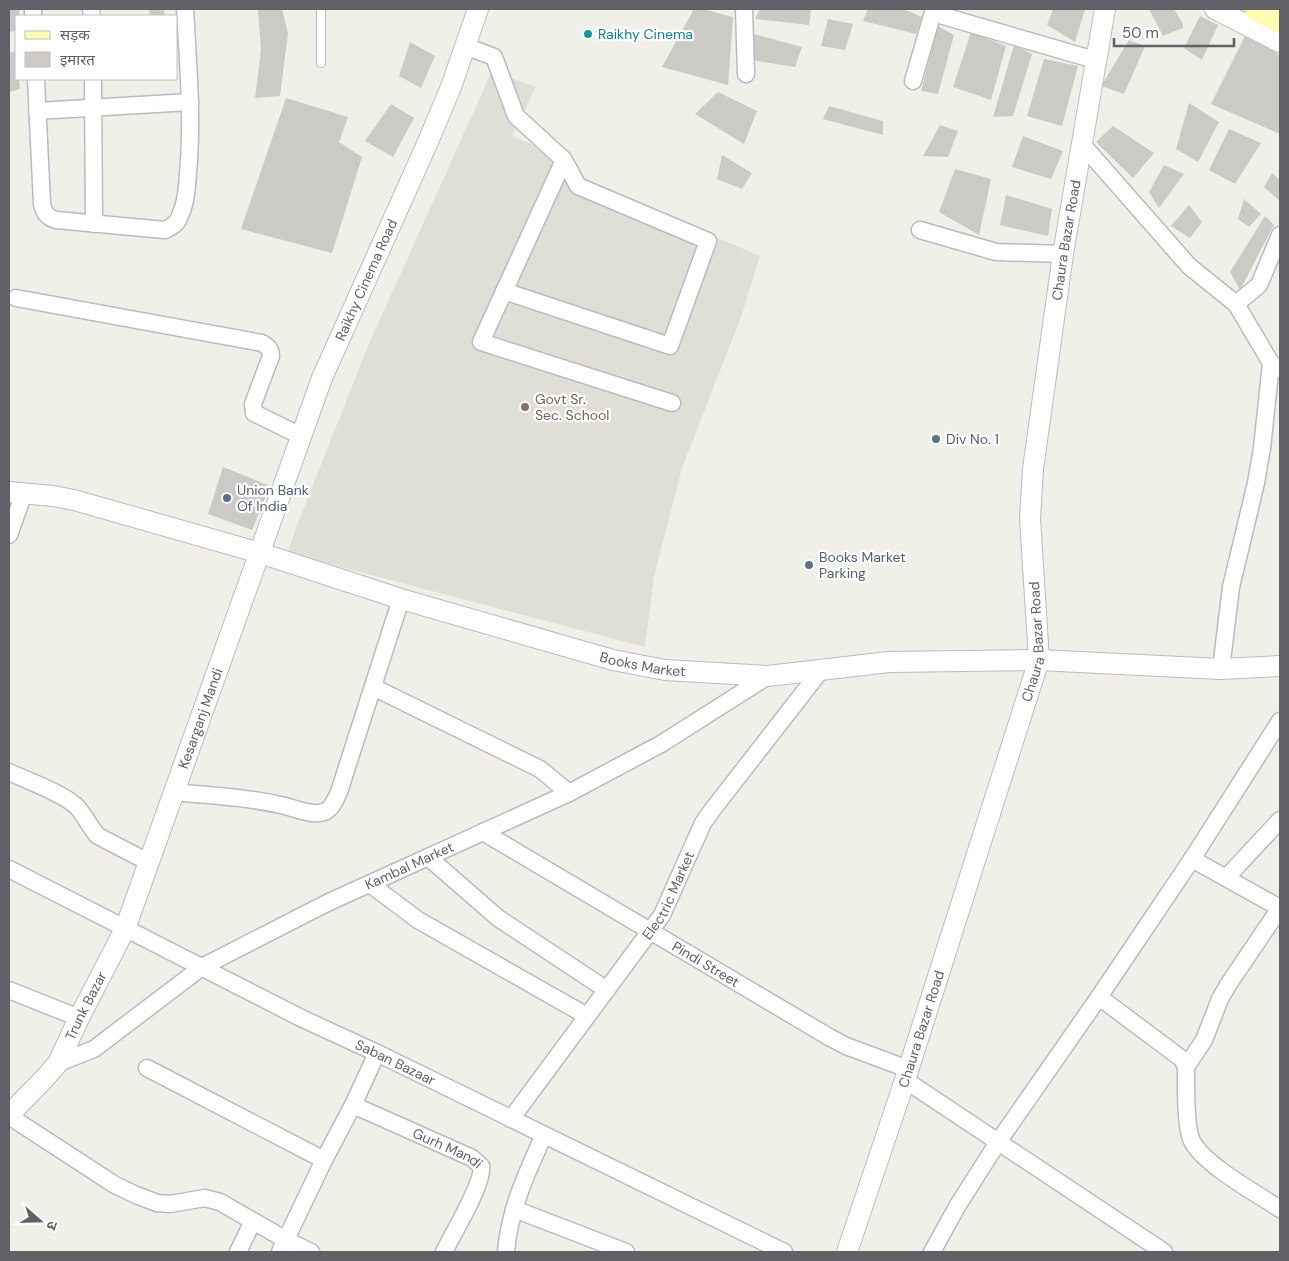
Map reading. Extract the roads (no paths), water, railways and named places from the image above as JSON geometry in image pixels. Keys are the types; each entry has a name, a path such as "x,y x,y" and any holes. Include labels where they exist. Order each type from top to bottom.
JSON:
{"main road":[{"path":"1258,9 1280,20"}],"street":[{"path":"36,80 42,204 44,212 49,218 165,230 179,220 186,200 190,150 190,102 185,9"},
{"name":"Raikhy Cinema Road","path":"260,553 322,378 427,144 451,87 478,9"},
{"path":"744,9 746,74"},
{"name":"Chaura Bazar Road","path":"847,1252 907,1075 1039,660 1030,519 1034,469 1062,254 1105,9"},
{"path":"1215,9 1280,42"},
{"path":"913,81 934,11 1095,60"},
{"path":"465,46 494,57 516,116 564,160 578,186 708,241 670,346 504,291"},
{"path":"93,80 94,224"},
{"path":"37,111 190,102"},
{"path":"1081,143 1189,266 1236,304 1276,366 1258,474 1231,587 1221,669"},
{"path":"564,160 482,342 672,403"},
{"path":"920,230 996,252 1062,254"},
{"path":"1236,304 1259,285 1280,234"},
{"path":"16,298 262,343 271,351 271,356 253,404 254,413 302,436"},
{"path":"9,535 16,493"},
{"name":"Books Market","path":"16,493 74,500 260,553 401,599 637,666 665,670 768,676 889,662 1039,660 1221,669 1280,666"},
{"name":"Kesarganj Mandi","path":"142,884 260,553"},
{"path":"174,792 263,802 307,812 327,810 333,804 339,792 401,599"},
{"name":"Electric Market","path":"511,1119 651,931 673,892 708,816 822,670"},
{"name":"Kambal Market","path":"58,1062 94,1049 202,967 327,903 569,793 661,744 768,676"},
{"path":"373,687 540,770 569,793"},
{"path":"932,1252 958,1205 998,1142 1099,998 1192,859 1280,720"},
{"path":"9,772 64,797 83,815 98,836 150,863"},
{"path":"1226,878 1280,820"},
{"name":"Pindi Street","path":"484,832 830,1037 907,1075 998,1142 1134,1234 1164,1252"},
{"path":"428,857 498,918 607,990"},
{"path":"1186,1067 1204,1040 1228,984 1280,908 1192,859"},
{"name":"Saban Bazaar","path":"9,869 301,1018 377,1053 784,1252"},
{"name":"Trunk Bazar","path":"9,1116 58,1062 125,929 142,884"},
{"path":"370,884 418,920 587,1016"},
{"path":"9,990 79,1018"},
{"path":"1099,998 1182,1059 1186,1067 1191,1140 1200,1152 1213,1164 1280,1208"},
{"path":"283,1246 377,1053"},
{"path":"147,1068 324,1160"},
{"name":"Gurh Mandi","path":"353,1105 472,1158 481,1166 482,1174 476,1190 444,1252"},
{"path":"9,1116 115,1185 142,1198 157,1203 170,1204 205,1198 220,1202 253,1222 283,1246 311,1252"},
{"path":"506,1252 514,1209 524,1177 544,1135"},
{"path":"514,1209 626,1252"},
{"path":"238,1252 253,1222"}],"lane":[{"path":"320,63 321,9"}],"place":[{"name":"Raikhy Cinema","path":"588,34"},
{"name":"Govt Sr. Sec. School","path":"525,407"},
{"name":"Div No. 1","path":"936,439"},
{"name":"Union Bank Of India","path":"227,498"},
{"name":"Books Market Parking","path":"809,565"}]}
